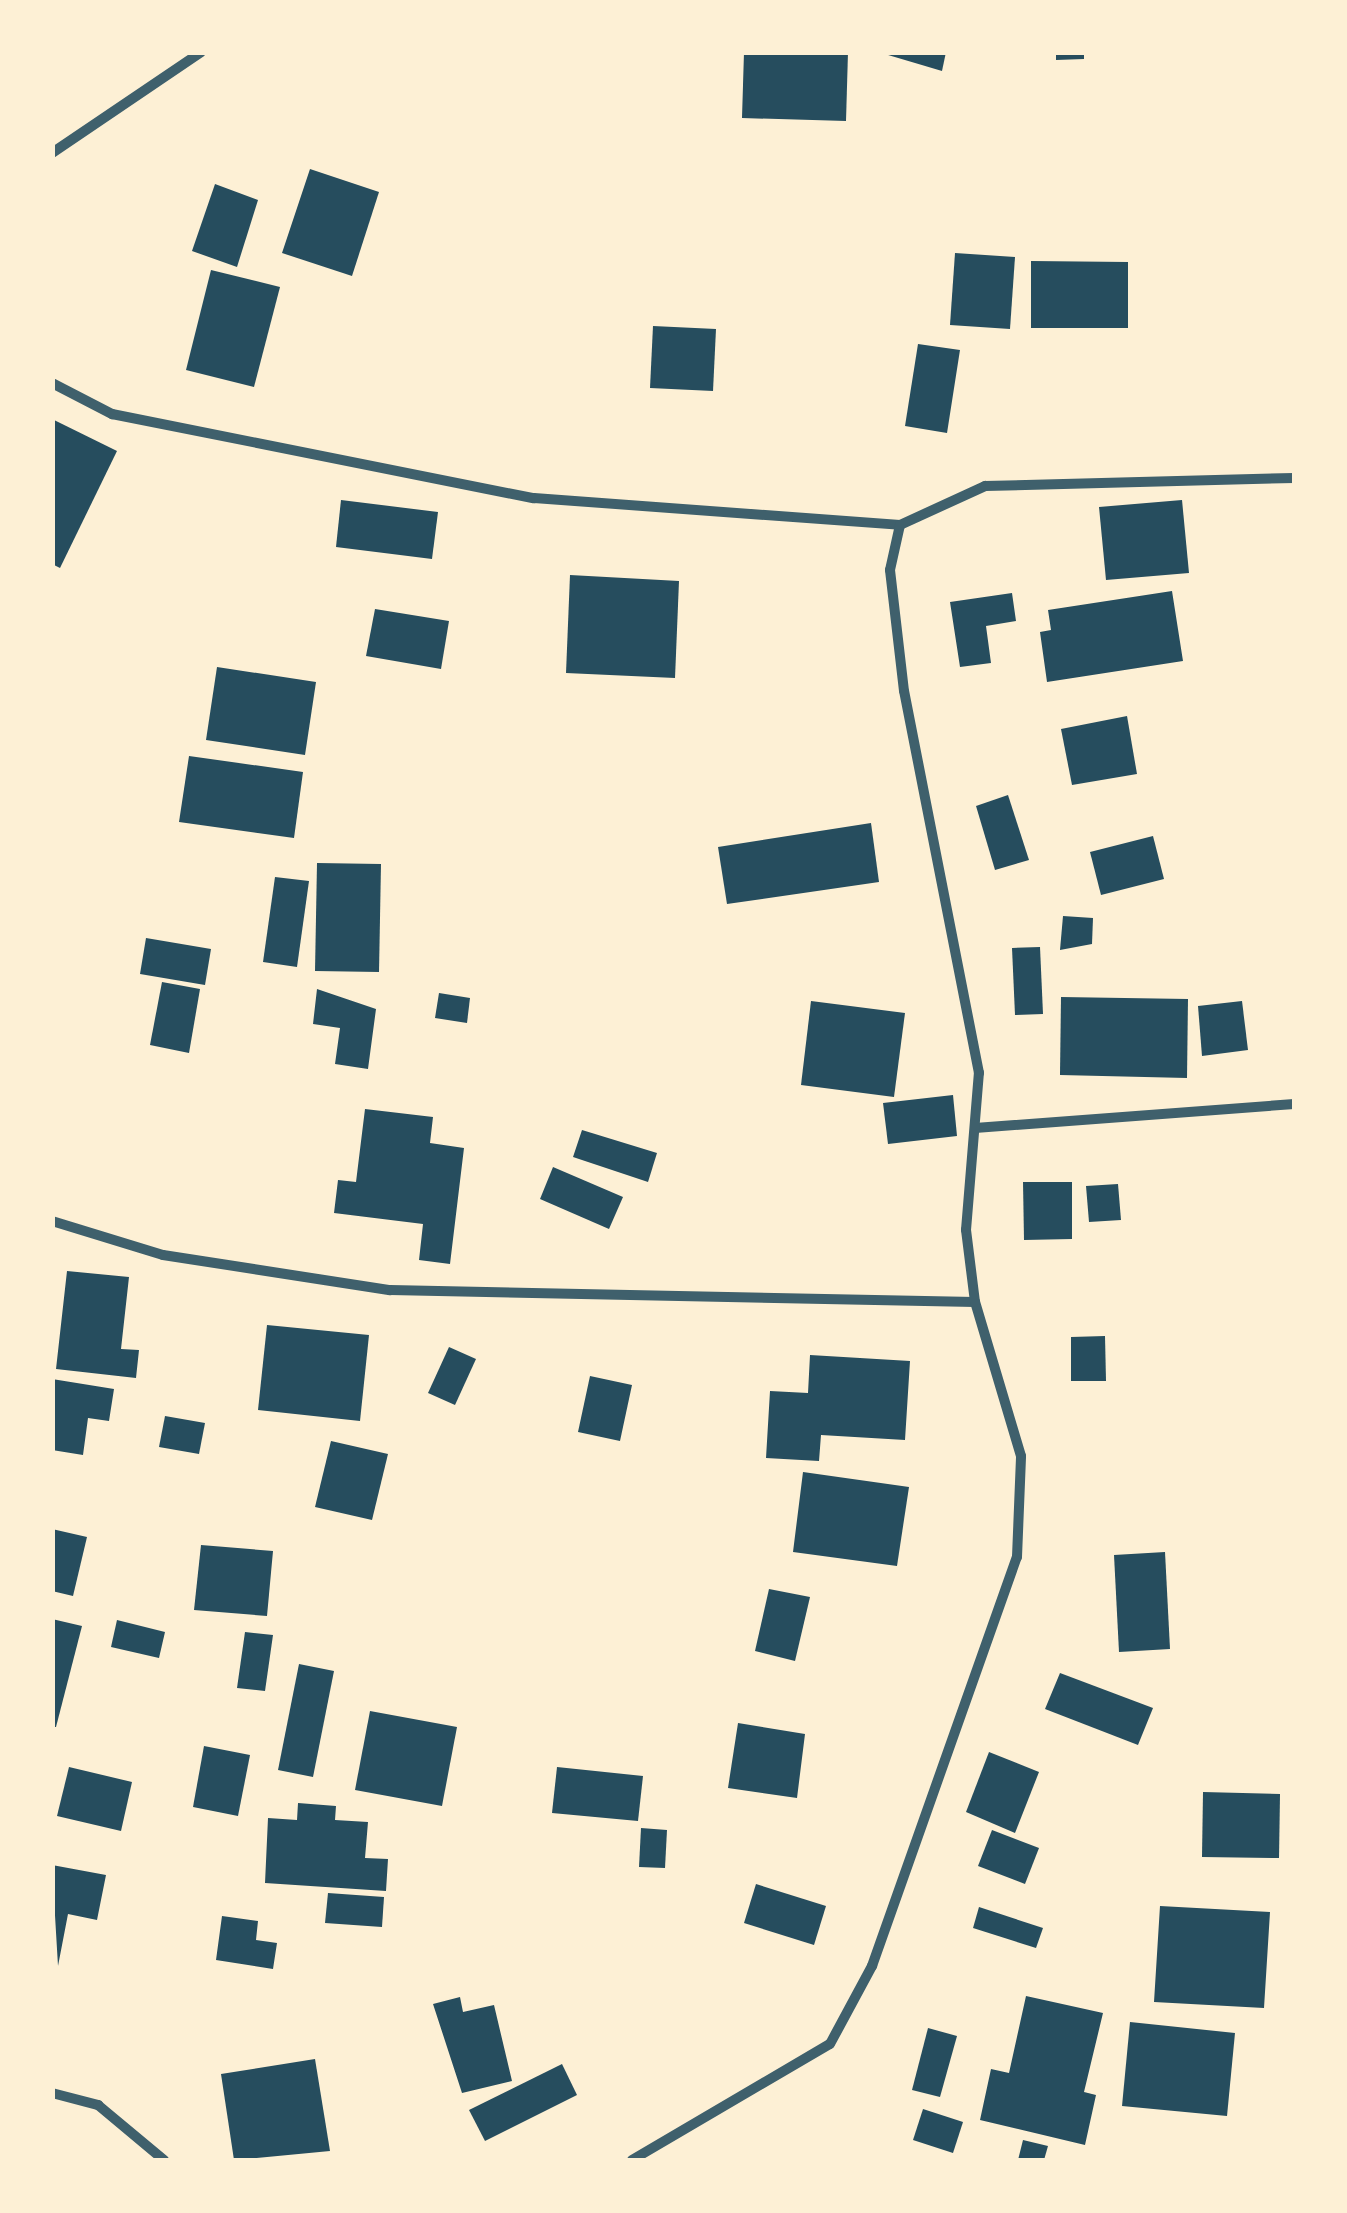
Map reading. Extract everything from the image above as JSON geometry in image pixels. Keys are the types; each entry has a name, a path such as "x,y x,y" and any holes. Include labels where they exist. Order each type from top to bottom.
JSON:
{"street":[{"path":"52,152 201,52"},
{"path":"52,383 112,414 534,498 900,524 985,486 1294,478"},
{"path":"632,2160 830,2044 872,1966 1016,1557 1021,1456 974,1302 966,1230 980,1073 904,692 890,570 900,524"},
{"path":"975,1128 1294,1104"},
{"path":"52,1221 163,1256 390,1290 974,1302"},
{"path":"52,2092 98,2105 164,2160"}],"building":[{"path":"744,52 848,52 846,121 742,118"},
{"path":"878,52 946,52 942,71"},
{"path":"1056,52 1084,52 1084,59 1056,60"},
{"path":"310,169 379,192 352,276 282,253"},
{"path":"215,184 258,200 237,267 192,251"},
{"path":"955,253 1015,257 1010,329 950,325"},
{"path":"1031,261 1128,262 1128,328 1031,328"},
{"path":"211,270 280,287 254,387 186,370"},
{"path":"653,326 716,329 713,391 650,388"},
{"path":"918,344 960,350 947,433 905,426"},
{"path":"52,419 117,451 60,568 52,564"},
{"path":"341,500 438,512 432,559 336,547"},
{"path":"1182,500 1189,573 1106,580 1099,507"},
{"path":"570,575 679,581 675,678 566,673"},
{"path":"1172,591 1183,661 1047,682 1040,632 1051,630 1048,610"},
{"path":"1012,593 1016,621 986,626 991,663 960,667 950,602"},
{"path":"375,609 449,621 441,669 366,656"},
{"path":"217,667 316,682 305,755 206,740"},
{"path":"1127,716 1137,774 1072,785 1061,729"},
{"path":"189,756 303,772 294,838 179,822"},
{"path":"1008,795 1029,860 995,870 976,806"},
{"path":"871,823 879,882 727,904 718,847"},
{"path":"1153,836 1164,879 1101,895 1090,852"},
{"path":"317,863 381,864 379,972 315,971"},
{"path":"275,877 309,881 297,967 263,962"},
{"path":"1063,916 1093,918 1092,944 1060,950"},
{"path":"146,938 211,949 205,985 140,974"},
{"path":"1040,947 1043,1014 1015,1015 1012,948"},
{"path":"162,982 200,989 189,1053 150,1045"},
{"path":"317,989 376,1009 368,1069 335,1064 340,1028 313,1024"},
{"path":"439,993 470,998 467,1023 435,1018"},
{"path":"1061,997 1188,999 1187,1078 1060,1075"},
{"path":"811,1001 905,1013 894,1097 801,1085"},
{"path":"1242,1001 1248,1050 1202,1056 1198,1006"},
{"path":"953,1095 957,1136 888,1144 883,1103"},
{"path":"365,1109 433,1117 430,1143 464,1148 450,1264 419,1260 423,1224 334,1213 338,1180 356,1182"},
{"path":"582,1130 657,1153 648,1182 573,1157"},
{"path":"553,1167 623,1197 609,1229 540,1199"},
{"path":"1023,1182 1072,1182 1072,1239 1024,1240"},
{"path":"1118,1184 1121,1220 1089,1222 1086,1186"},
{"path":"67,1271 129,1277 121,1349 139,1350 136,1378 56,1369"},
{"path":"267,1325 369,1335 360,1421 258,1410"},
{"path":"1105,1336 1106,1381 1071,1381 1071,1337"},
{"path":"449,1347 476,1359 455,1405 428,1393"},
{"path":"810,1355 910,1361 905,1440 821,1435 819,1461 766,1458 770,1391 808,1393"},
{"path":"590,1376 632,1385 620,1441 578,1432"},
{"path":"52,1379 114,1389 109,1421 88,1418 83,1455 52,1450"},
{"path":"165,1416 205,1423 199,1454 159,1447"},
{"path":"331,1441 388,1454 372,1520 315,1507"},
{"path":"803,1472 909,1487 897,1566 793,1552"},
{"path":"52,1529 87,1537 73,1596 52,1591"},
{"path":"201,1545 273,1551 267,1616 194,1610"},
{"path":"1165,1552 1170,1649 1119,1652 1114,1555"},
{"path":"769,1589 810,1597 795,1661 755,1651"},
{"path":"52,1619 82,1626 56,1727 52,1727"},
{"path":"117,1620 165,1632 159,1658 111,1647"},
{"path":"245,1632 273,1635 265,1691 237,1688"},
{"path":"299,1664 334,1671 313,1777 278,1770"},
{"path":"1060,1673 1153,1708 1138,1745 1045,1709"},
{"path":"370,1711 457,1727 442,1806 355,1790"},
{"path":"738,1723 805,1734 797,1798 728,1788"},
{"path":"204,1746 250,1755 238,1816 193,1807"},
{"path":"989,1752 1039,1772 1015,1833 966,1812"},
{"path":"69,1767 132,1782 121,1831 57,1816"},
{"path":"557,1767 643,1776 638,1821 552,1813"},
{"path":"1203,1792 1280,1794 1279,1858 1202,1857"},
{"path":"298,1803 336,1806 335,1820 368,1822 365,1858 388,1859 386,1891 265,1883 268,1818 297,1820"},
{"path":"641,1828 667,1830 665,1868 639,1867"},
{"path":"992,1830 1039,1848 1025,1884 978,1866"},
{"path":"52,1865 106,1875 97,1920 68,1914 58,1966"},
{"path":"756,1884 826,1906 814,1945 744,1923"},
{"path":"328,1893 384,1897 382,1927 325,1923"},
{"path":"1160,1906 1270,1912 1264,2008 1154,2002"},
{"path":"979,1907 1043,1928 1036,1948 973,1928"},
{"path":"222,1916 258,1921 256,1940 277,1943 273,1969 216,1960"},
{"path":"1026,1996 1103,2013 1084,2092 1096,2095 1085,2145 980,2120 991,2069 1009,2073"},
{"path":"460,1997 463,2012 494,2005 512,2081 462,2093 433,2004"},
{"path":"1130,2022 1235,2033 1227,2116 1122,2106"},
{"path":"928,2028 957,2036 940,2097 912,2090"},
{"path":"315,2059 330,2151 234,2160 221,2074"},
{"path":"562,2064 577,2095 485,2141 469,2110"},
{"path":"923,2109 963,2122 953,2153 913,2140"},
{"path":"1023,2140 1048,2146 1044,2160 1018,2160"}]}
